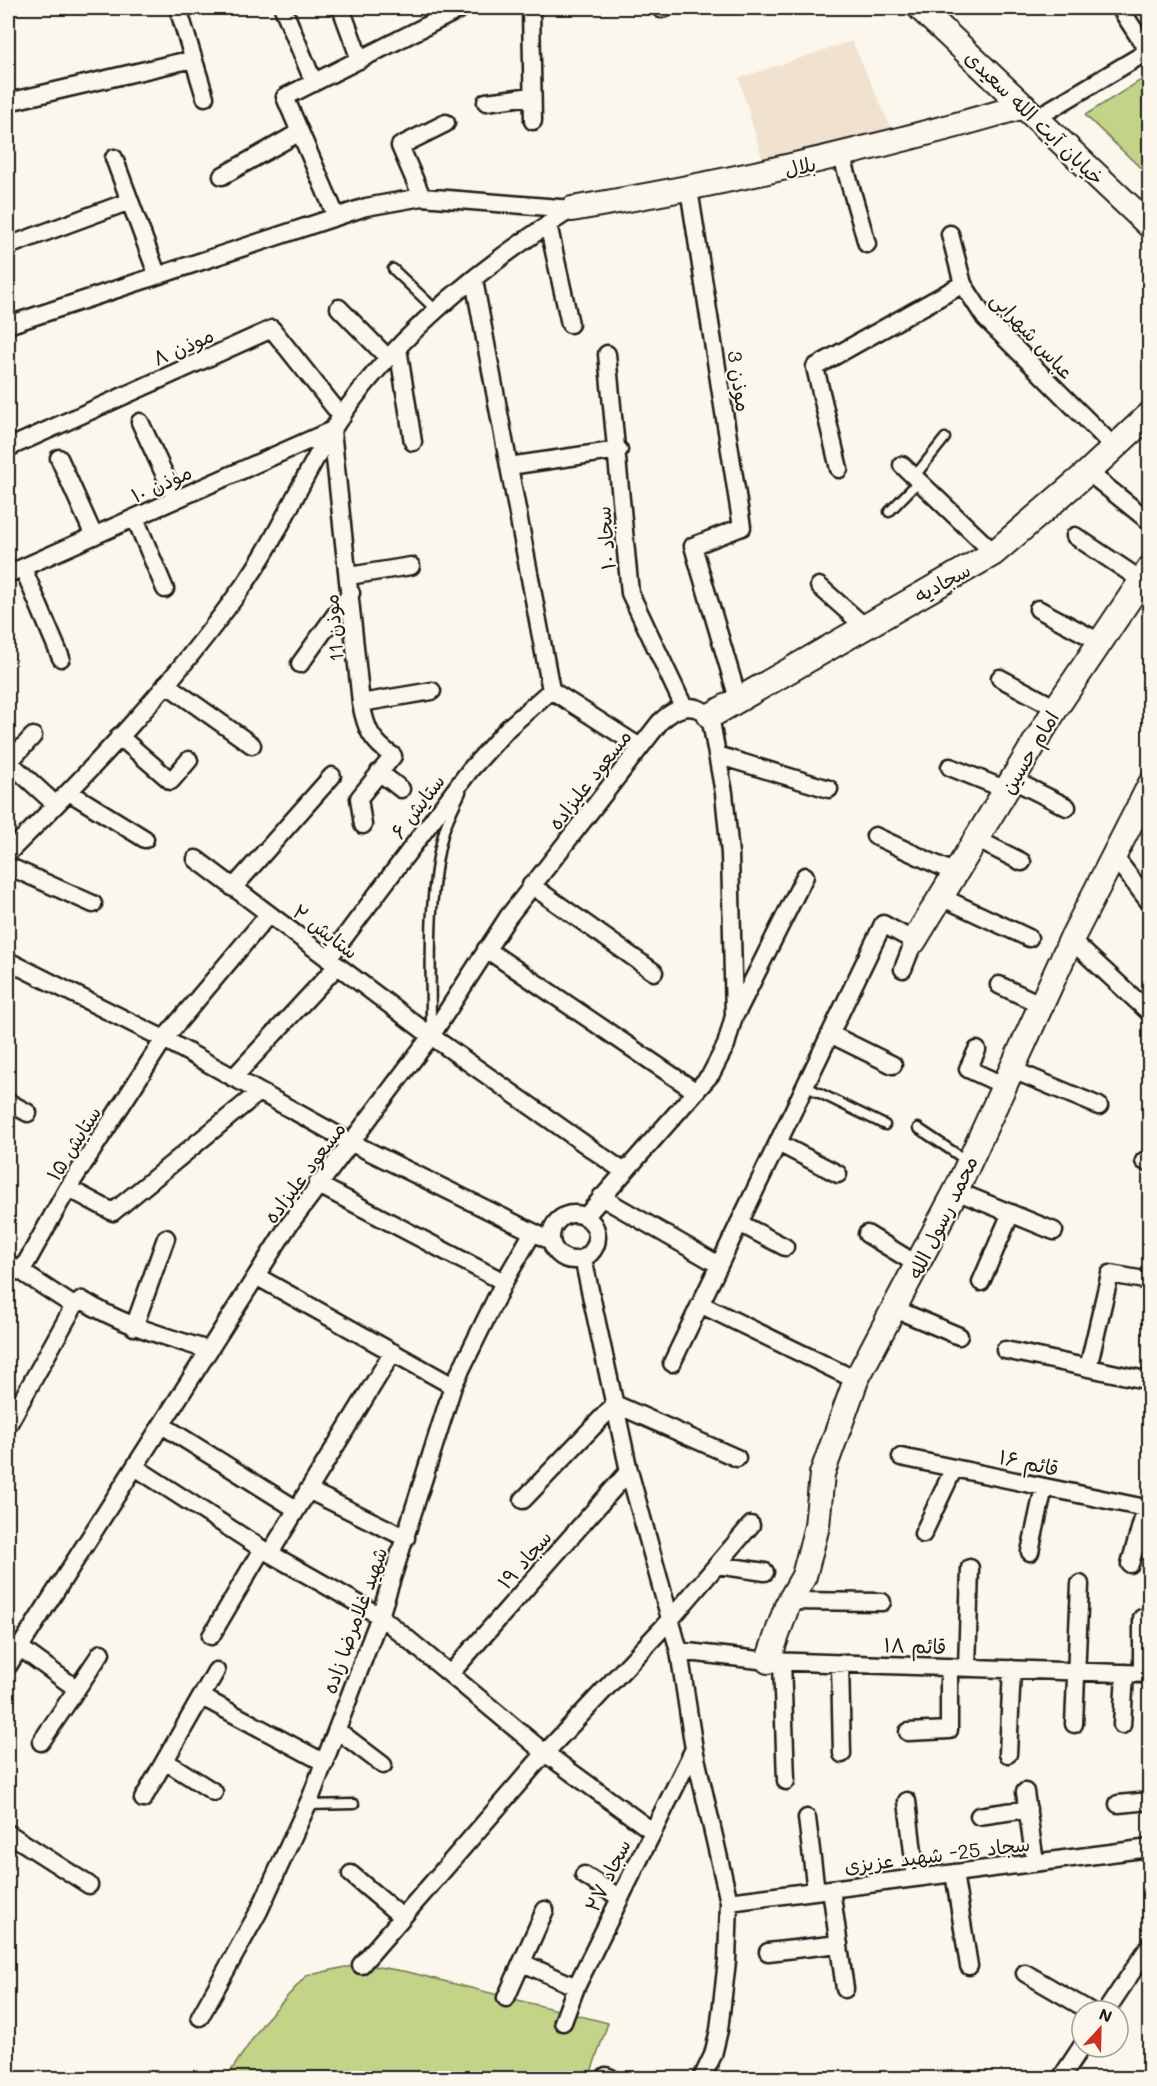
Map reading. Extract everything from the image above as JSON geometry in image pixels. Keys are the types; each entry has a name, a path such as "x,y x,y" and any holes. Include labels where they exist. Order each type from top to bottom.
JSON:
{"street":[{"path":"178,8 205,97"},
{"path":"283,8 314,83"},
{"path":"341,8 360,60"},
{"path":"531,8 533,121"},
{"name":"خیابان آیت الله سعیدی","path":"921,8 1149,226"},
{"path":"1030,112 1148,51 1120,8"},
{"path":"336,216 285,97 360,60 452,10"},
{"path":"8,102 194,58"},
{"path":"486,102 532,96"},
{"name":"بلال","path":"572,209 689,189 1030,112"},
{"path":"422,197 400,146 446,123"},
{"path":"222,176 300,132"},
{"path":"842,156 867,244"},
{"path":"114,158 157,274"},
{"name":"موذن 3","path":"689,189 742,526 693,546 738,699"},
{"path":"8,325 366,207 422,197 572,209"},
{"path":"8,246 130,201"},
{"path":"8,853 69,792 165,684 244,586 337,424 393,353 435,309 548,224 572,209"},
{"path":"548,224 570,324"},
{"name":"عباس شهرابی","path":"950,234 963,284 985,318 1012,348 1114,447"},
{"path":"474,280 551,690 640,747"},
{"path":"839,469 815,367 963,284"},
{"path":"339,308 393,353 413,442"},
{"name":"موذن ۸","path":"8,448 272,329 337,424"},
{"name":"سجاد ۱۰","path":"608,354 619,450 630,593 684,707"},
{"name":"سجادیه","path":"710,716 994,553 1088,472 1149,414"},
{"path":"140,422 176,500"},
{"name":"موٰذن ۱۰","path":"15,571 176,500 337,424"},
{"name":"موذن 11","path":"337,424 361,703 365,724 376,745 393,756 358,798 363,825"},
{"path":"509,466 619,450"},
{"path":"59,458 94,536"},
{"path":"1088,472 1149,522"},
{"path":"912,474 994,553"},
{"path":"135,518 165,589"},
{"path":"1075,536 1145,574"},
{"path":"349,576 411,567"},
{"path":"15,571 61,658"},
{"name":"امام حسین","path":"914,941 1056,708 1145,574"},
{"path":"819,586 864,626"},
{"path":"300,664 351,593"},
{"path":"1038,609 1100,642"},
{"path":"1000,678 1056,708"},
{"path":"165,684 252,745"},
{"name":"ستایش ۶","path":"233,1078 332,962 470,770 508,728 551,690"},
{"path":"361,703 432,691"},
{"path":"684,707 702,709 710,716 724,793 730,854 734,1017"},
{"name":"مسعود علیزاده","path":"8,1666 208,1350 317,1184 352,1143 431,1036 486,949 531,885 660,722 671,712 684,707"},
{"path":"33,736 9,762 56,805"},
{"path":"119,736 171,781 189,760"},
{"path":"717,756 829,789"},
{"path":"951,767 1010,785 1067,807"},
{"path":"379,772 401,789"},
{"path":"233,888 332,776"},
{"name":"محمد رسول الله","path":"775,1661 790,1601 804,1575 817,1526 822,1474 856,1380 956,1191 1071,940 1149,785"},
{"path":"69,792 145,839"},
{"path":"875,836 956,873"},
{"path":"976,839 1022,862"},
{"path":"1113,855 1149,903"},
{"name":"ستایش ۲","path":"196,859 431,1036 623,1171"},
{"path":"8,866 93,904"},
{"path":"585,1217 718,1062 726,1045 734,1017 805,876"},
{"path":"531,885 654,972"},
{"path":"941,897 1029,938"},
{"name":"ستایش ۱۵","path":"14,1268 164,1039 269,914"},
{"path":"672,1364 883,924 914,941 903,969"},
{"path":"1071,940 1149,1013"},
{"path":"486,949 695,1091"},
{"path":"8,962 164,1039 352,1143 551,1241"},
{"path":"999,985 1042,1005"},
{"path":"830,1034 893,1065"},
{"path":"977,1050 968,1069 1009,1078 1099,1106"},
{"path":"68,1188 113,1212 258,1093"},
{"path":"8,1102 28,1113"},
{"path":"778,1143 838,1174"},
{"path":"317,1184 504,1282"},
{"path":"956,1191 1054,1231"},
{"path":"601,1197 719,1265"},
{"path":"981,1282 1011,1213"},
{"path":"575,1214 585,1217 593,1223 597,1233 597,1243 592,1252 583,1258 573,1260 563,1257 555,1250 551,1241 552,1231 557,1221 565,1215 575,1214"},
{"path":"739,1223 785,1247"},
{"name":"شهید غلامرضا زاده","path":"200,2017 259,1911 308,1805 380,1616 453,1386 504,1282 533,1232"},
{"path":"867,1234 918,1265"},
{"path":"134,1327 166,1238"},
{"path":"583,1258 629,1471 679,1651 694,1749 729,1902 728,1961 719,2030 713,2055 702,2079"},
{"path":"14,1268 74,1306"},
{"path":"1088,1368 1110,1274 1149,1281"},
{"path":"256,1276 453,1386"},
{"path":"8,1425 74,1306 82,1300 109,1317 134,1327 208,1350"},
{"path":"700,1304 856,1380"},
{"path":"895,1309 959,1336"},
{"path":"1005,1350 1149,1381"},
{"path":"211,1636 296,1509 393,1352"},
{"path":"615,1404 737,1458"},
{"path":"523,1500 615,1404"},
{"path":"162,1425 296,1509"},
{"name":"قائم ۱۶","path":"901,1457 1148,1508"},
{"path":"135,1467 266,1551 380,1616 545,1753 652,1831"},
{"path":"923,1534 954,1468"},
{"name":"سجاد ۱۹","path":"450,1674 629,1471"},
{"path":"1030,1552 1044,1487"},
{"path":"308,1490 406,1538"},
{"path":"1130,1564 1148,1508"},
{"path":"361,1965 545,1753 670,1620 751,1525"},
{"path":"717,1564 765,1572"},
{"path":"967,1668 970,1568"},
{"path":"1074,1724 1080,1584"},
{"path":"790,1601 882,1602"},
{"path":"1122,1725 1139,1674 1142,1618"},
{"path":"20,1647 77,1689"},
{"name":"قائم ۱۸","path":"679,1651 775,1661 1139,1674"},
{"path":"41,1742 101,1653"},
{"path":"775,1661 786,1781"},
{"path":"840,1663 842,1754"},
{"path":"908,1732 949,1730 949,1667"},
{"path":"1008,1754 1012,1669"},
{"path":"143,1799 216,1671"},
{"path":"202,1697 325,1763"},
{"path":"337,1730 383,1765"},
{"name":"سجاد ۲۷","path":"563,2022 576,1987 694,1749"},
{"path":"165,1761 214,1792"},
{"path":"1025,1792 1035,1862"},
{"path":"907,1801 916,1878"},
{"path":"1118,1804 1149,1801"},
{"path":"979,1816 1028,1809"},
{"path":"807,1818 823,1890 839,1944 846,1989"},
{"path":"8,1833 89,1886"},
{"name":"سجاد 25- شهید عزیزی","path":"729,1902 1149,1848"},
{"path":"954,1873 969,1966"},
{"path":"351,1874 402,1917"},
{"path":"584,1875 619,1898"},
{"path":"506,1998 545,1910"},
{"path":"768,1952 839,1944"},
{"path":"1114,1999 1149,1945"},
{"path":"523,1963 576,1987"},
{"path":"1025,1973 1070,1999"},
{"path":"1061,2079 1074,2059"}],"lane":[{"path":"393,268 435,309"},
{"path":"889,512 912,474 945,438"},
{"path":"431,1036 430,947 438,865 444,831 470,770"},
{"path":"805,1086 885,1125"},
{"path":"918,1128 969,1163"},
{"path":"308,1805 354,1804"}],"shaded area":[{"path":"852,41 893,132 764,165 739,78"}],"green space":[{"path":"1149,75 1149,176 1085,115"},
{"path":"373,1966 408,1972 608,2023 589,2078 226,2078 264,2022 306,1976 345,1967"}]}
